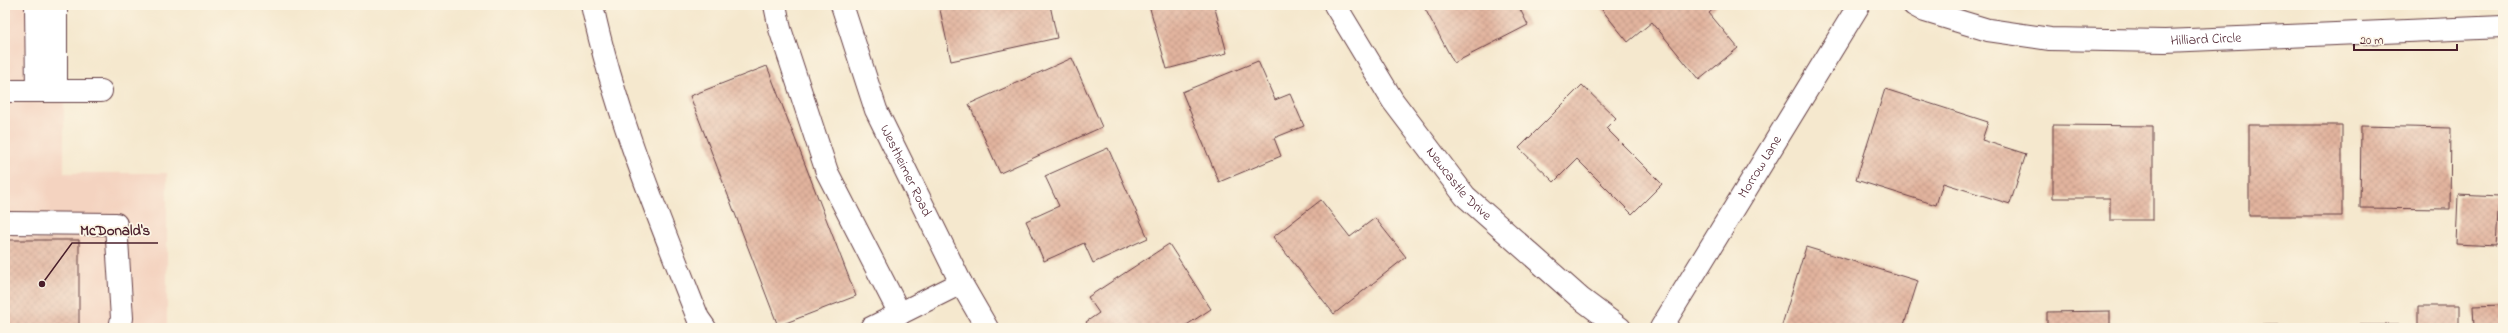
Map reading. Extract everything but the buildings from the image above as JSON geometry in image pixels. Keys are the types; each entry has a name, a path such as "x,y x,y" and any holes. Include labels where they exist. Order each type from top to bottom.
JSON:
{"street":[{"path":"36,5 47,91"},
{"path":"47,91 56,5"},
{"path":"592,5 598,33 642,177 698,318 705,328"},
{"path":"775,5 780,29 827,172 900,314"},
{"name":"Westheimer Road","path":"842,5 876,110 960,283 987,328"},
{"name":"Newcastle Drive","path":"1335,5 1392,101 1465,196 1580,298 1620,328"},
{"name":"Morrow Lane","path":"1660,328 1859,5"},
{"name":"Hilliard Circle","path":"1914,5 1925,11 1988,30 2050,39 2165,41 2503,27"},
{"path":"5,91 101,91"},
{"path":"5,223 116,224 122,318 120,328"},
{"path":"871,328 960,283"}],"shaded area":[{"path":"5,5 64,5 64,173 167,173 167,328 5,328"}],"place":[{"name":"McDonald's","path":"42,284"}]}
